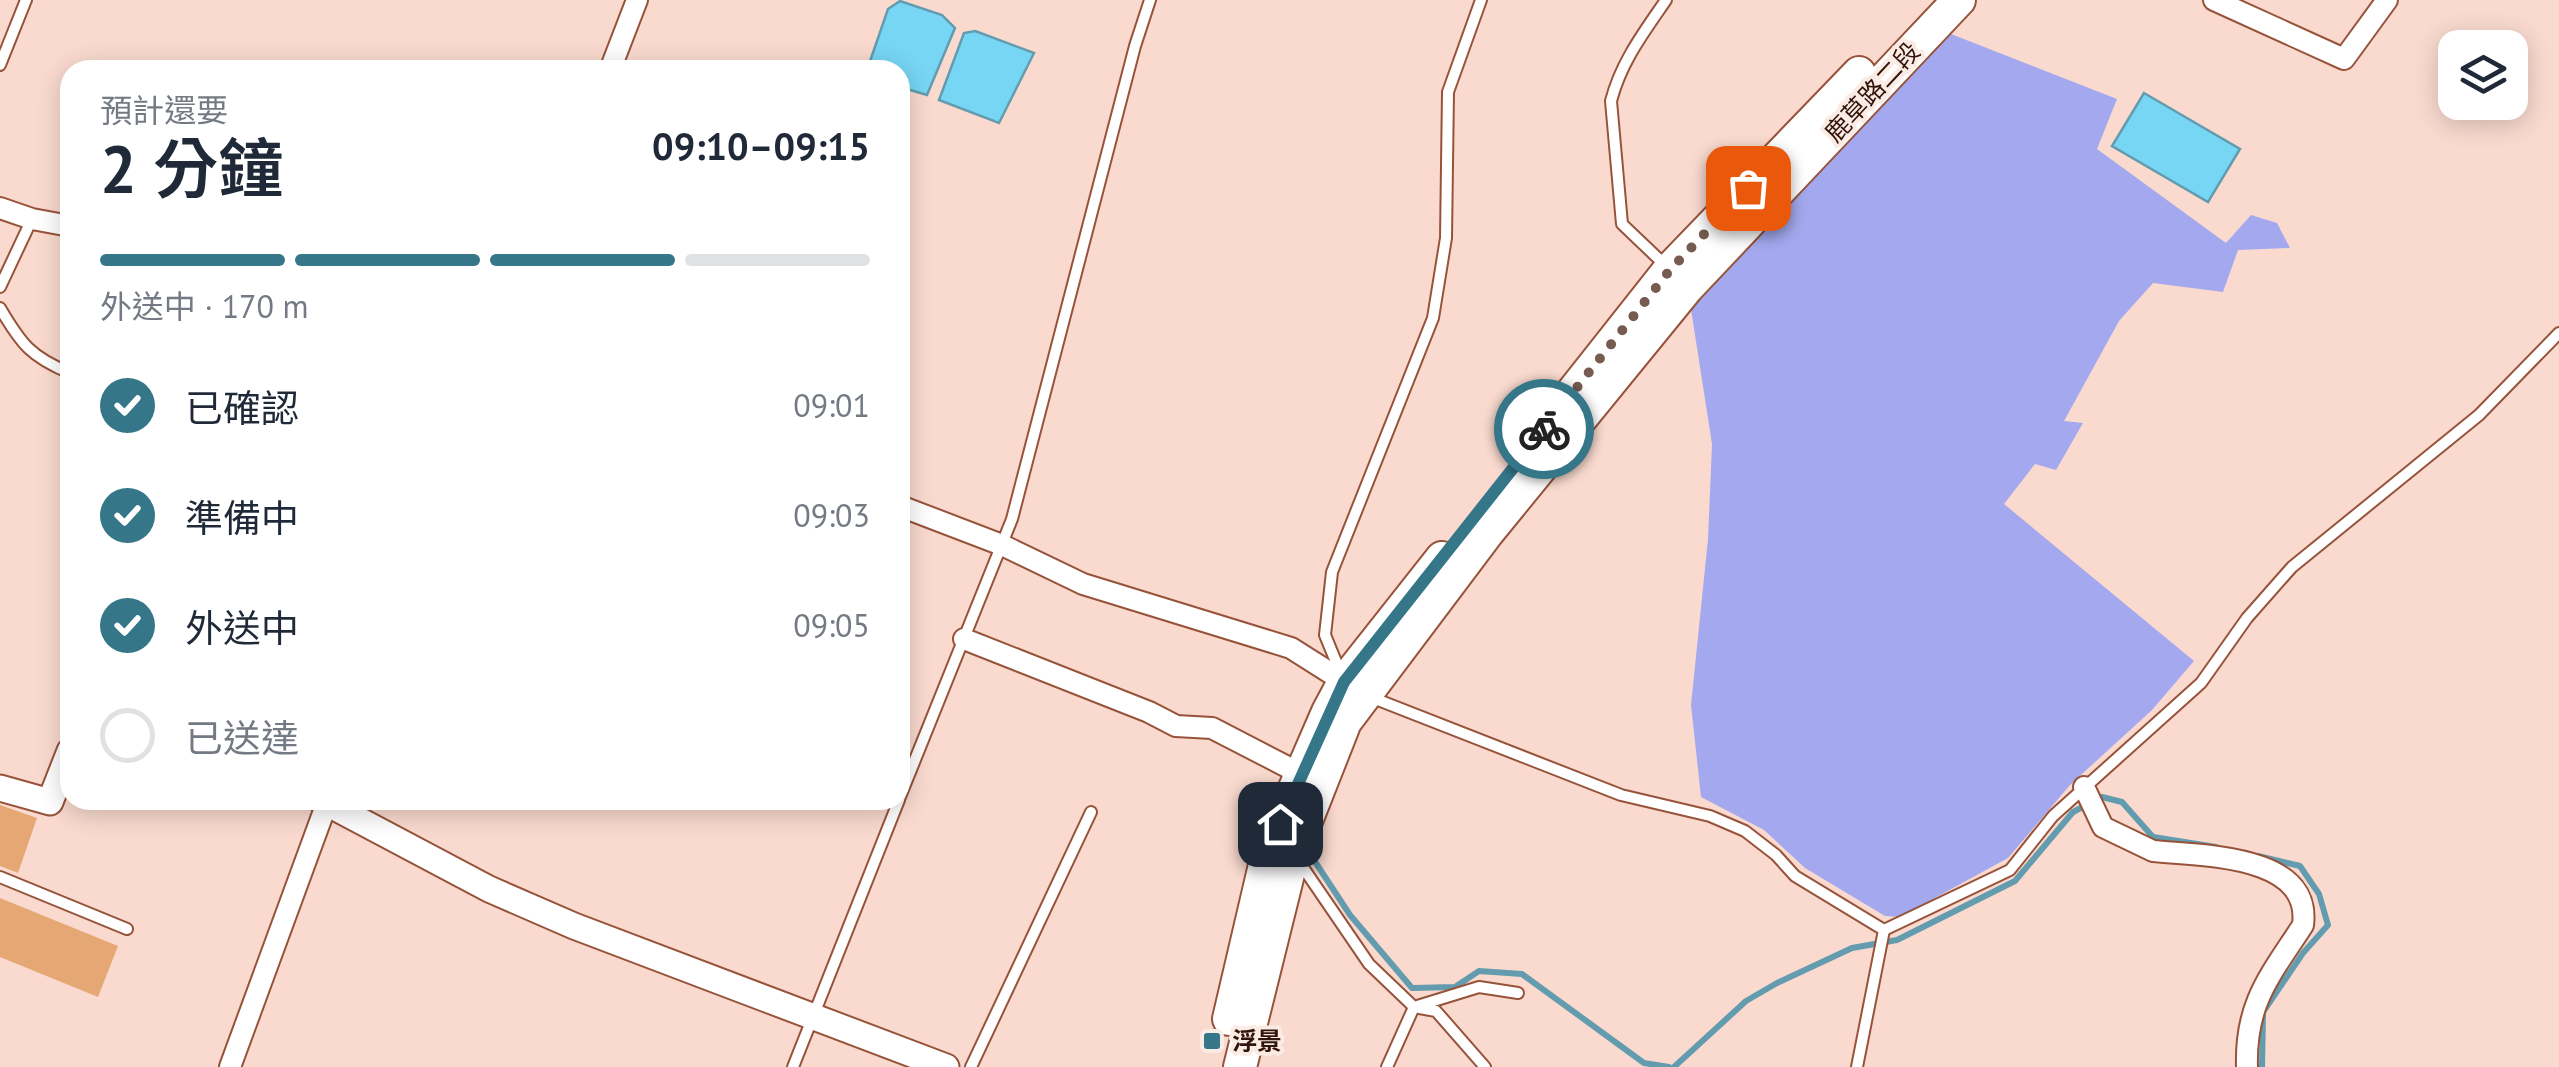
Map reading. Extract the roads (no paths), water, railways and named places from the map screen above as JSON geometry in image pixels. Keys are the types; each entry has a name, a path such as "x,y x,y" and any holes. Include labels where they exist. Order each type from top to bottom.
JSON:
{"main road":[{"name":"鹿草路二段","path":"1356,688 1670,270 1930,0"},
{"name":"鹿草路二段","path":"1356,688 1687,288 1958,0"},
{"path":"1218,1067 1301,774 1356,688"},
{"path":"1240,1067 1281,851 1345,722 1356,688"}],"street":[{"path":"614,60 638,0"},
{"path":"2214,0 2344,59 2387,0"},
{"path":"0,208 60,224"},
{"path":"910,510 1002,545 1082,584 1291,648 1356,688"},
{"path":"964,639 1176,726 1212,728 1301,774"},
{"path":"0,788 50,802 60,776"},
{"path":"2084,786 2100,823 2143,847 2242,860 2286,878 2292,886 2304,911 2303,925 2256,998 2248,1034 2248,1067"},
{"path":"230,1067 322,810"},
{"path":"342,810 488,889 574,926 946,1067"}],"lane":[{"path":"0,65 26,0"},
{"path":"910,774 1012,520 1150,0"},
{"path":"1482,0 1448,92 1446,238 1433,318 1332,572 1324,635 1356,688 1621,795 1710,816 1745,831 1796,876 1884,930"},
{"path":"1666,0 1635,44 1611,101 1622,224 1670,270"},
{"path":"0,287 32,219"},
{"path":"0,308 20,343 41,362 60,369"},
{"path":"1884,930 2010,870 2053,816 2201,683 2247,618 2292,567 2479,415 2559,332"},
{"path":"793,1067 896,810"},
{"path":"971,1067 1091,812"},
{"path":"1281,851 1369,964 1414,1007 1436,1011 1485,1067"},
{"path":"0,876 127,929"},
{"path":"1858,1067 1884,930"},
{"path":"1387,1067 1414,1007 1479,986 1518,994"}],"waterway":[{"path":"1674,1067 1746,1001 1777,983 1852,948 1897,940 2015,881 2073,812 2102,797 2122,802 2153,837 2216,847"},
{"path":"1308,851 1350,915 1412,988 1455,987 1479,971 1522,974 1644,1063 1669,1067"},
{"path":"2258,856 2300,866 2319,894 2328,925 2303,953 2263,1012 2262,1067"}],"place":[{"name":"浮景","path":"1212,1041"}]}
